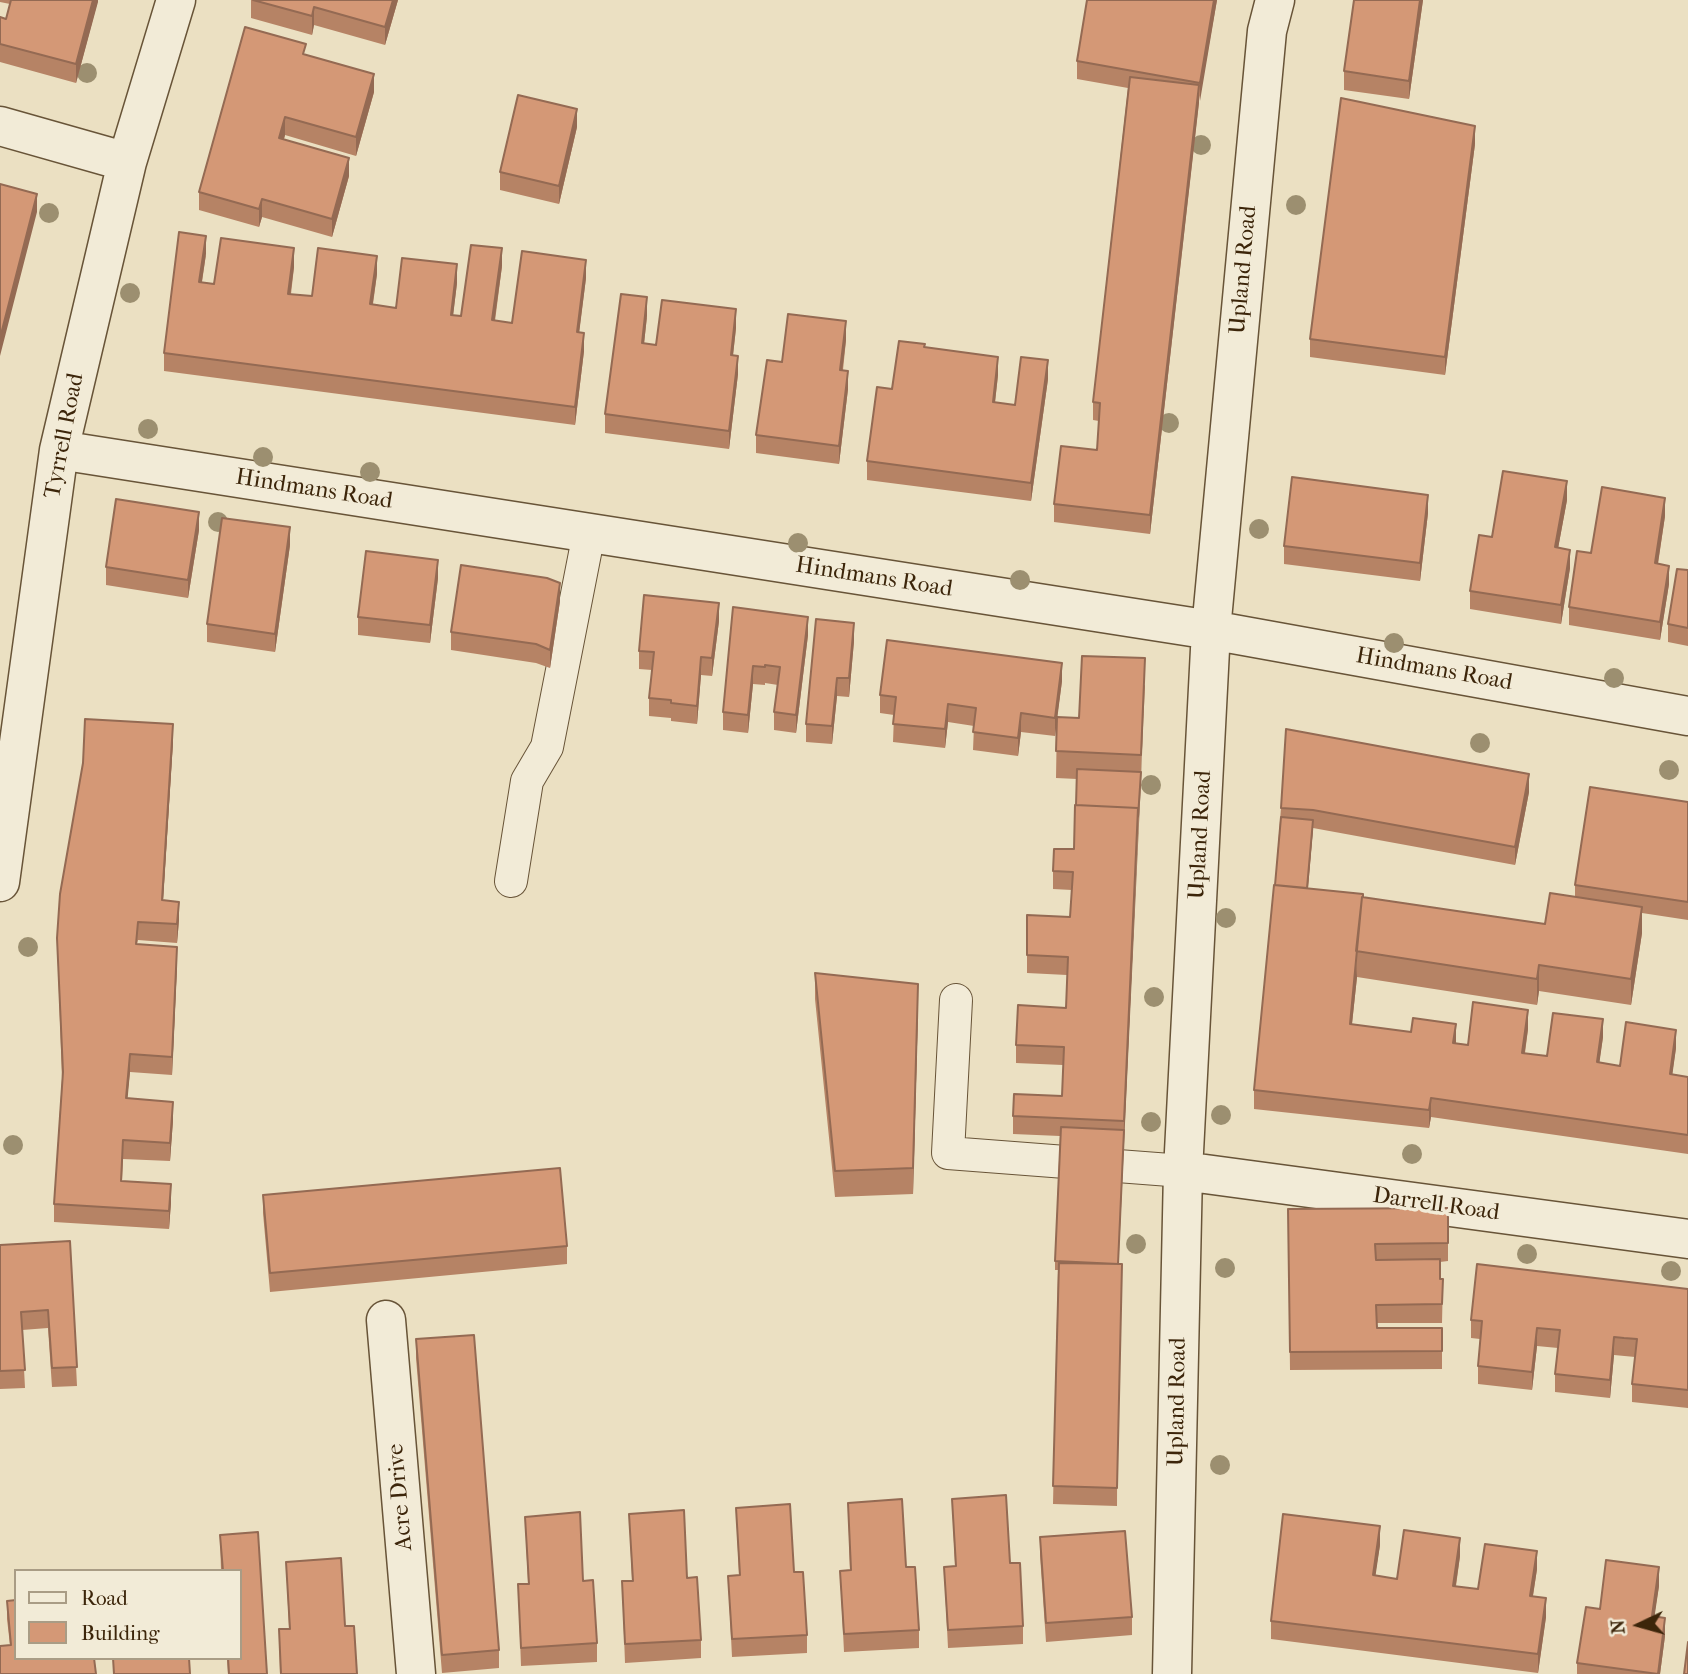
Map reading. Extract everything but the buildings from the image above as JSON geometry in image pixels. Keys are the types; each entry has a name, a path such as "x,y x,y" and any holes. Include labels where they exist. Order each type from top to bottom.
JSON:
{"street":[{"name":"Tyrrell Road","path":"0,882 59,450 127,162 176,0"},
{"name":"Upland Road","path":"1172,1674 1184,1171 1211,630 1267,32 1276,0"},
{"path":"0,126 127,162"},
{"name":"Hindmans Road","path":"59,450 1211,630 1688,716"},
{"name":"Darrell Road","path":"1184,1171 1688,1239"},
{"name":"Acre Drive","path":"386,1320 416,1674"}],"lane":[{"path":"511,881 527,781 547,747 589,533"},
{"path":"956,1000 948,1153 1184,1171"}]}
